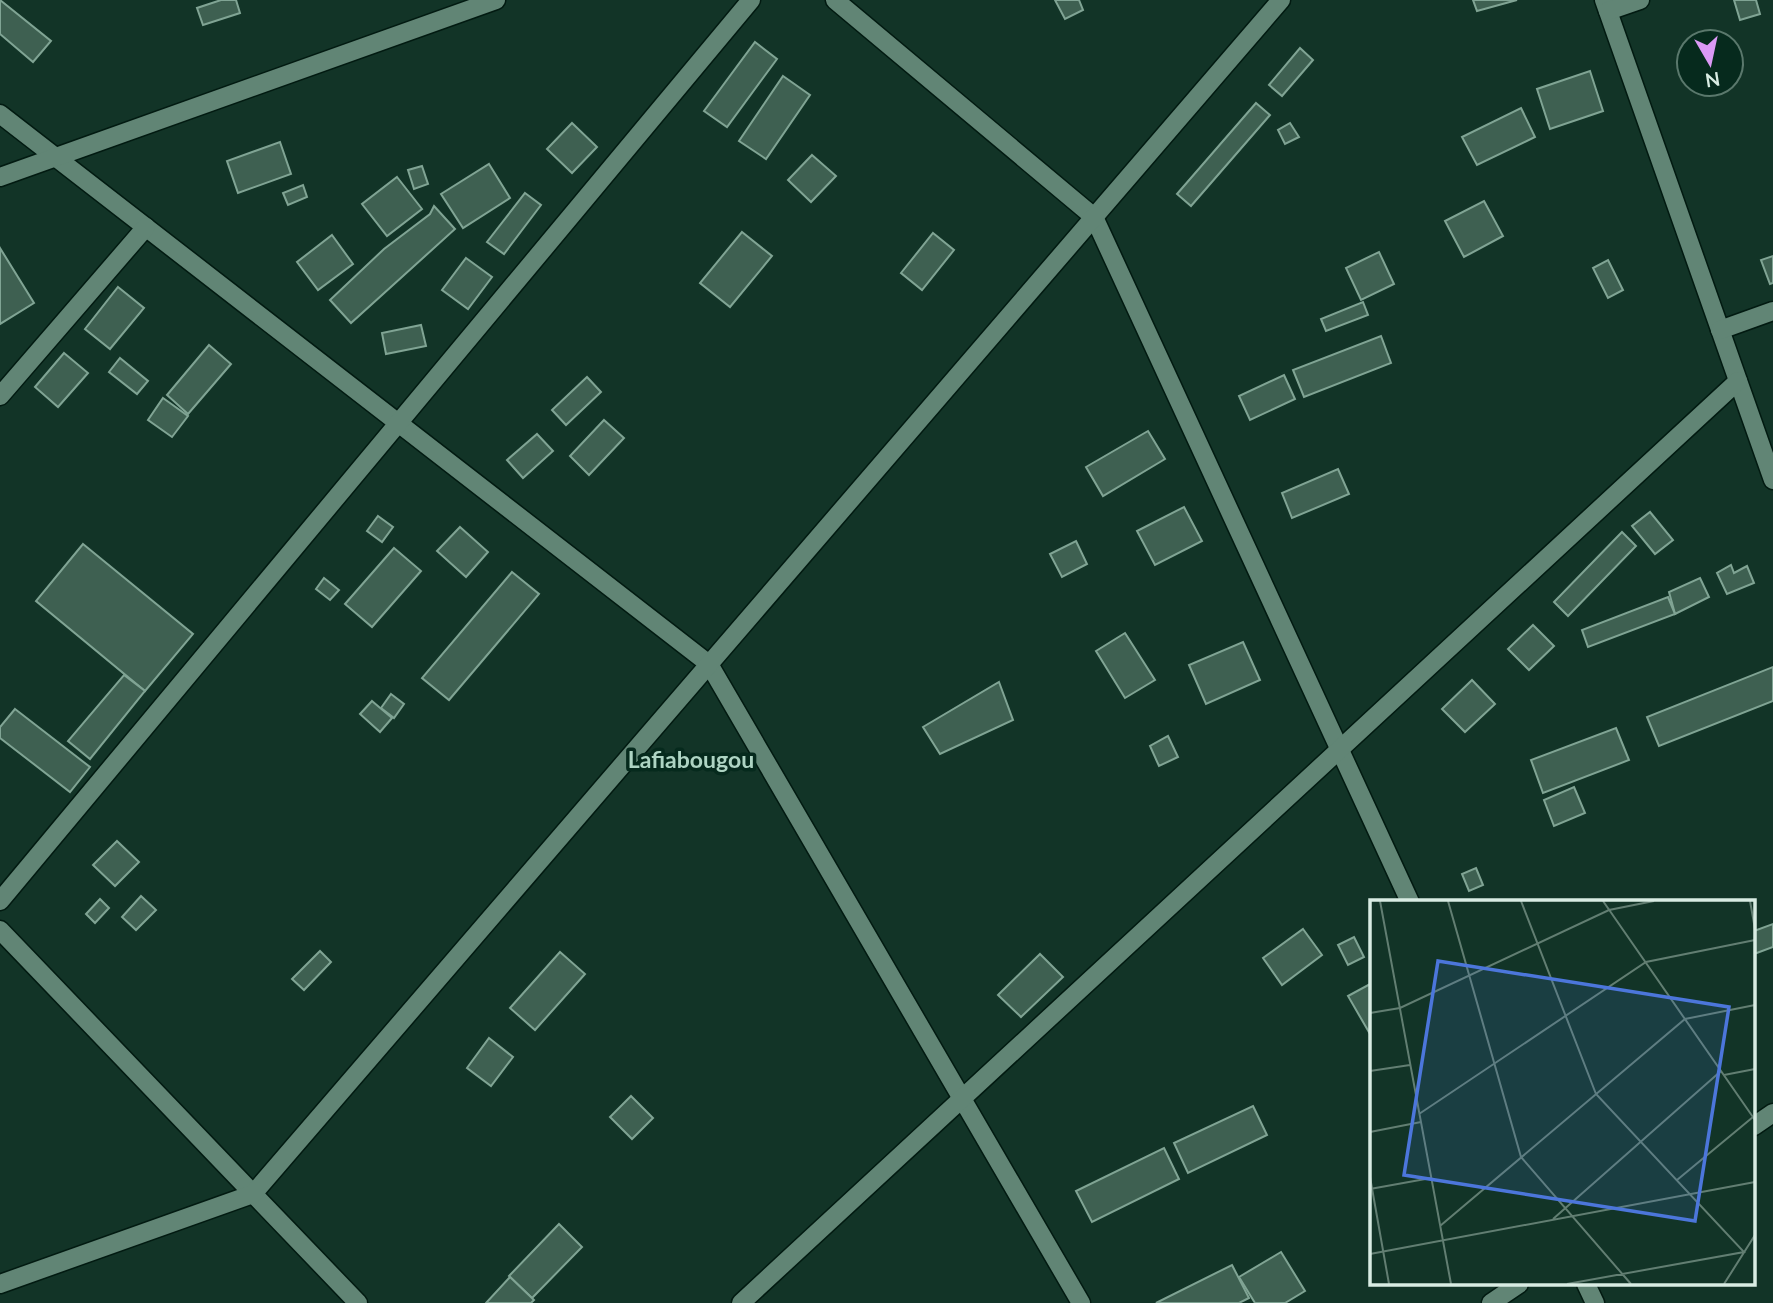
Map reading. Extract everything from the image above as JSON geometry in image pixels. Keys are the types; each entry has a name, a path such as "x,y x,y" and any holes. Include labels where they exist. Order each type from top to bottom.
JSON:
{"street":[{"path":"0,177 495,0"},
{"path":"0,901 751,0"},
{"path":"835,0 1094,217 1409,900"},
{"path":"0,1284 253,1194 1281,0"},
{"path":"1640,0 1606,6 1773,480"},
{"path":"0,114 709,664 1081,1303"},
{"path":"0,396 146,227"},
{"path":"1720,330 1773,311"},
{"path":"741,1303 1738,381"},
{"path":"0,930 358,1303"},
{"path":"1756,1125 1773,1113"},
{"path":"1491,1303 1517,1286"},
{"path":"1587,1286 1595,1303"}],"building":[{"path":"0,0 51,41 33,62 0,34"},
{"path":"221,0 236,0 240,13 203,25 197,8"},
{"path":"1055,0 1079,0 1083,10 1065,19"},
{"path":"1473,0 1517,0 1477,11"},
{"path":"1734,0 1756,0 1760,14 1740,20"},
{"path":"755,42 777,59 727,127 704,111"},
{"path":"1300,48 1313,60 1282,96 1269,85"},
{"path":"1590,71 1603,111 1550,129 1537,89"},
{"path":"783,76 810,95 766,159 739,141"},
{"path":"1256,103 1270,115 1191,206 1177,194"},
{"path":"1521,108 1535,137 1477,165 1462,137"},
{"path":"572,123 597,147 572,173 547,149"},
{"path":"1290,123 1299,137 1285,144 1278,130"},
{"path":"280,142 291,174 238,193 227,161"},
{"path":"812,155 836,176 811,202 788,180"},
{"path":"489,164 510,198 463,228 441,194"},
{"path":"422,166 428,184 414,189 408,170"},
{"path":"397,177 422,209 387,236 362,204"},
{"path":"303,185 307,197 288,205 283,193"},
{"path":"525,193 541,205 504,254 487,242"},
{"path":"1484,201 1503,236 1464,257 1445,221"},
{"path":"434,206 455,229 351,323 330,300 384,249 430,214"},
{"path":"742,232 772,256 730,307 700,283"},
{"path":"933,233 954,250 922,290 901,273"},
{"path":"332,235 353,264 318,290 297,262"},
{"path":"0,248 34,303 0,324"},
{"path":"1379,252 1394,284 1361,300 1346,268"},
{"path":"1773,256 1773,283 1770,284 1761,260"},
{"path":"466,258 492,277 468,309 442,290"},
{"path":"1608,260 1623,290 1608,298 1593,268"},
{"path":"118,287 144,308 110,349 85,329"},
{"path":"1363,302 1368,315 1326,331 1321,319"},
{"path":"421,325 426,346 386,354 382,333"},
{"path":"1381,336 1391,363 1304,397 1293,370"},
{"path":"209,345 231,364 188,414 167,395"},
{"path":"64,353 88,373 58,407 35,387"},
{"path":"120,358 148,381 137,394 109,372"},
{"path":"1284,375 1295,399 1250,420 1239,396"},
{"path":"587,377 601,392 566,425 552,410"},
{"path":"163,398 188,416 172,437 148,420"},
{"path":"604,420 624,438 589,475 570,456"},
{"path":"1148,431 1165,459 1103,496 1086,467"},
{"path":"537,434 553,451 523,478 507,460"},
{"path":"1338,469 1349,494 1292,518 1282,493"},
{"path":"1184,507 1202,541 1155,565 1137,531"},
{"path":"1650,512 1673,540 1655,554 1632,526"},
{"path":"378,516 393,527 382,542 367,531"},
{"path":"460,527 488,552 466,577 437,551"},
{"path":"1622,532 1636,546 1568,616 1554,602"},
{"path":"1076,541 1087,564 1062,577 1050,554"},
{"path":"83,544 193,634 145,691 36,601"},
{"path":"394,548 421,571 372,627 345,604"},
{"path":"1731,565 1734,573 1747,566 1754,583 1727,594 1717,573"},
{"path":"512,572 539,594 449,700 422,678"},
{"path":"324,578 339,590 330,600 316,589"},
{"path":"1700,578 1709,597 1675,614 1669,592"},
{"path":"1668,597 1675,614 1588,647 1582,630"},
{"path":"1533,625 1554,646 1529,670 1508,649"},
{"path":"1125,633 1155,680 1125,698 1096,651"},
{"path":"1243,642 1260,680 1206,704 1189,665"},
{"path":"1773,667 1773,701 1659,746 1647,717"},
{"path":"124,675 145,691 90,759 68,741"},
{"path":"1472,680 1495,704 1465,732 1442,709"},
{"path":"999,682 1013,720 940,754 923,727"},
{"path":"391,694 404,704 394,718 381,708"},
{"path":"372,701 392,718 380,732 360,714"},
{"path":"15,709 90,767 70,792 0,738 0,727"},
{"path":"1616,728 1629,760 1543,793 1531,760"},
{"path":"1168,736 1178,757 1159,766 1150,746"},
{"path":"1574,787 1585,813 1554,826 1544,800"},
{"path":"117,841 139,862 115,886 93,865"},
{"path":"1476,868 1483,885 1469,891 1462,874"},
{"path":"141,896 156,910 136,930 122,917"},
{"path":"100,899 109,908 95,923 86,914"},
{"path":"1773,924 1773,947 1756,953 1756,930"},
{"path":"1303,929 1322,955 1282,985 1263,958"},
{"path":"1354,937 1364,957 1348,965 1338,945"},
{"path":"320,951 331,962 304,990 292,979"},
{"path":"560,952 585,974 535,1030 510,1008"},
{"path":"1040,954 1063,977 1021,1017 998,995"},
{"path":"1370,984 1370,1034 1348,996"},
{"path":"489,1038 513,1057 491,1086 467,1068"},
{"path":"631,1096 653,1118 632,1139 610,1117"},
{"path":"1253,1106 1267,1135 1188,1173 1174,1143"},
{"path":"1164,1148 1179,1179 1092,1222 1076,1191"},
{"path":"559,1224 582,1247 532,1298 509,1276"},
{"path":"1281,1252 1305,1291 1285,1303 1255,1303 1239,1277"},
{"path":"1232,1265 1249,1298 1239,1303 1156,1303"},
{"path":"510,1277 534,1300 531,1303 486,1303"}],"district":[{"name":"Lafiabougou","path":"691,759"}]}
